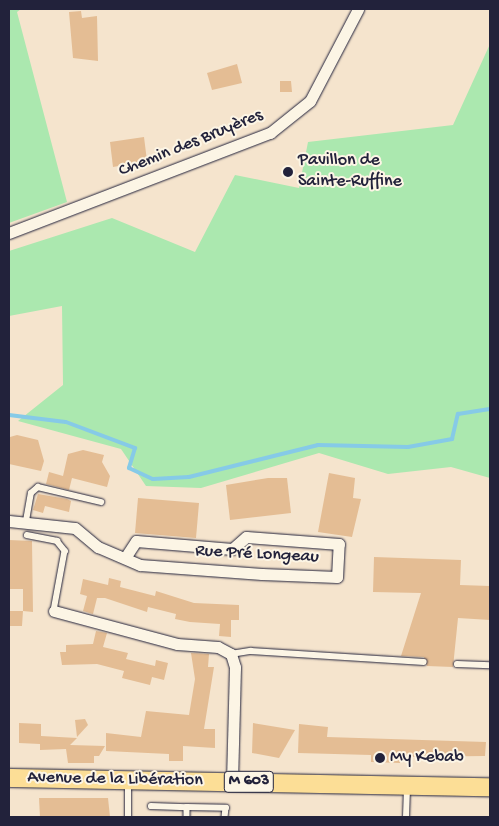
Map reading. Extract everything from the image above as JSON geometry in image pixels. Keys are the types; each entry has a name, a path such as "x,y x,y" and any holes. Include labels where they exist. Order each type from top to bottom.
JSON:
{"main road":[{"name":"Avenue de la Libération","path":"9,778 490,786"}],"street":[{"name":"Chemin des Bruyères","path":"9,233 270,134 310,101 358,9"},
{"name":"Rue Pré Longeau","path":"9,521 26,521 75,528 98,547 140,565 337,577 339,544 246,537 232,549 136,542 124,558"},
{"path":"54,611 177,644 218,647 231,654 235,667 232,782"}],"lane":[{"path":"26,521 31,493 38,487 101,502"},
{"path":"27,536 58,541 65,551 54,611"},
{"path":"231,654 251,651 424,662"},
{"path":"457,664 490,665"},
{"path":"128,780 128,817"},
{"path":"406,817 408,785"},
{"path":"151,806 226,808 226,817"},
{"path":"187,807 187,817"}],"green space":[{"path":"9,9 21,9 17,12 67,202 9,223"},
{"path":"490,44 490,478 451,467 388,474 319,453 201,488 146,486 121,449 18,421 63,385 62,306 9,316 9,251 112,218 195,252 235,175 299,188 308,142 453,125"}],"building":[{"path":"81,11 82,18 97,16 98,61 73,58 69,12"},
{"path":"237,64 242,83 212,90 207,73"},
{"path":"280,81 291,81 292,92 280,92"},
{"path":"144,137 147,161 113,167 110,142"},
{"path":"17,435 38,440 44,461 41,471 9,464 10,437"},
{"path":"83,450 104,455 102,462 110,476 107,487 72,478 69,490 46,484 49,472 63,476 68,454"},
{"path":"329,473 355,478 353,498 361,499 352,537 318,532"},
{"path":"268,478 287,478 291,513 230,520 226,485"},
{"path":"38,494 71,501 69,512 45,506 43,513 33,510"},
{"path":"138,498 199,503 196,538 135,533"},
{"path":"9,540 32,541 33,612 23,611 23,589 9,589"},
{"path":"374,557 461,560 460,585 490,586 490,620 458,618 453,667 427,666 424,657 401,656 421,593 373,592"},
{"path":"109,578 121,581 120,587 155,596 156,591 194,603 239,605 239,620 231,620 231,637 219,636 220,624 175,619 176,614 148,607 147,612 105,598 97,598 93,614 83,611 87,596 80,594 83,579 108,585"},
{"path":"10,611 23,611 22,626 10,626"},
{"path":"96,631 107,633 103,647 128,653 126,659 155,666 156,660 168,663 164,680 152,677 150,685 122,678 124,671 97,664 62,665 60,652 66,652 66,645 93,644"},
{"path":"191,653 209,654 208,667 214,667 204,729 215,729 215,748 183,746 183,761 169,761 169,754 106,751 106,733 141,737 146,711 189,715 195,679"},
{"path":"85,719 88,725 77,737 75,720"},
{"path":"19,723 41,724 41,736 77,738 70,745 105,746 99,756 94,756 94,763 68,763 66,749 40,750 40,744 19,743"},
{"path":"253,723 295,730 279,758 252,753"},
{"path":"299,724 328,727 327,737 486,742 485,756 401,757 400,763 371,762 371,755 298,753"},
{"path":"39,798 108,798 110,817 40,817"}],"waterway":[{"path":"9,415 66,422 135,448 129,468 153,479 189,477 318,445 408,447 452,439 458,414 490,409"}],"place":[{"name":"Pavillon de Sainte-Ruffine","path":"288,172"},
{"name":"My Kebab","path":"380,758"}]}
